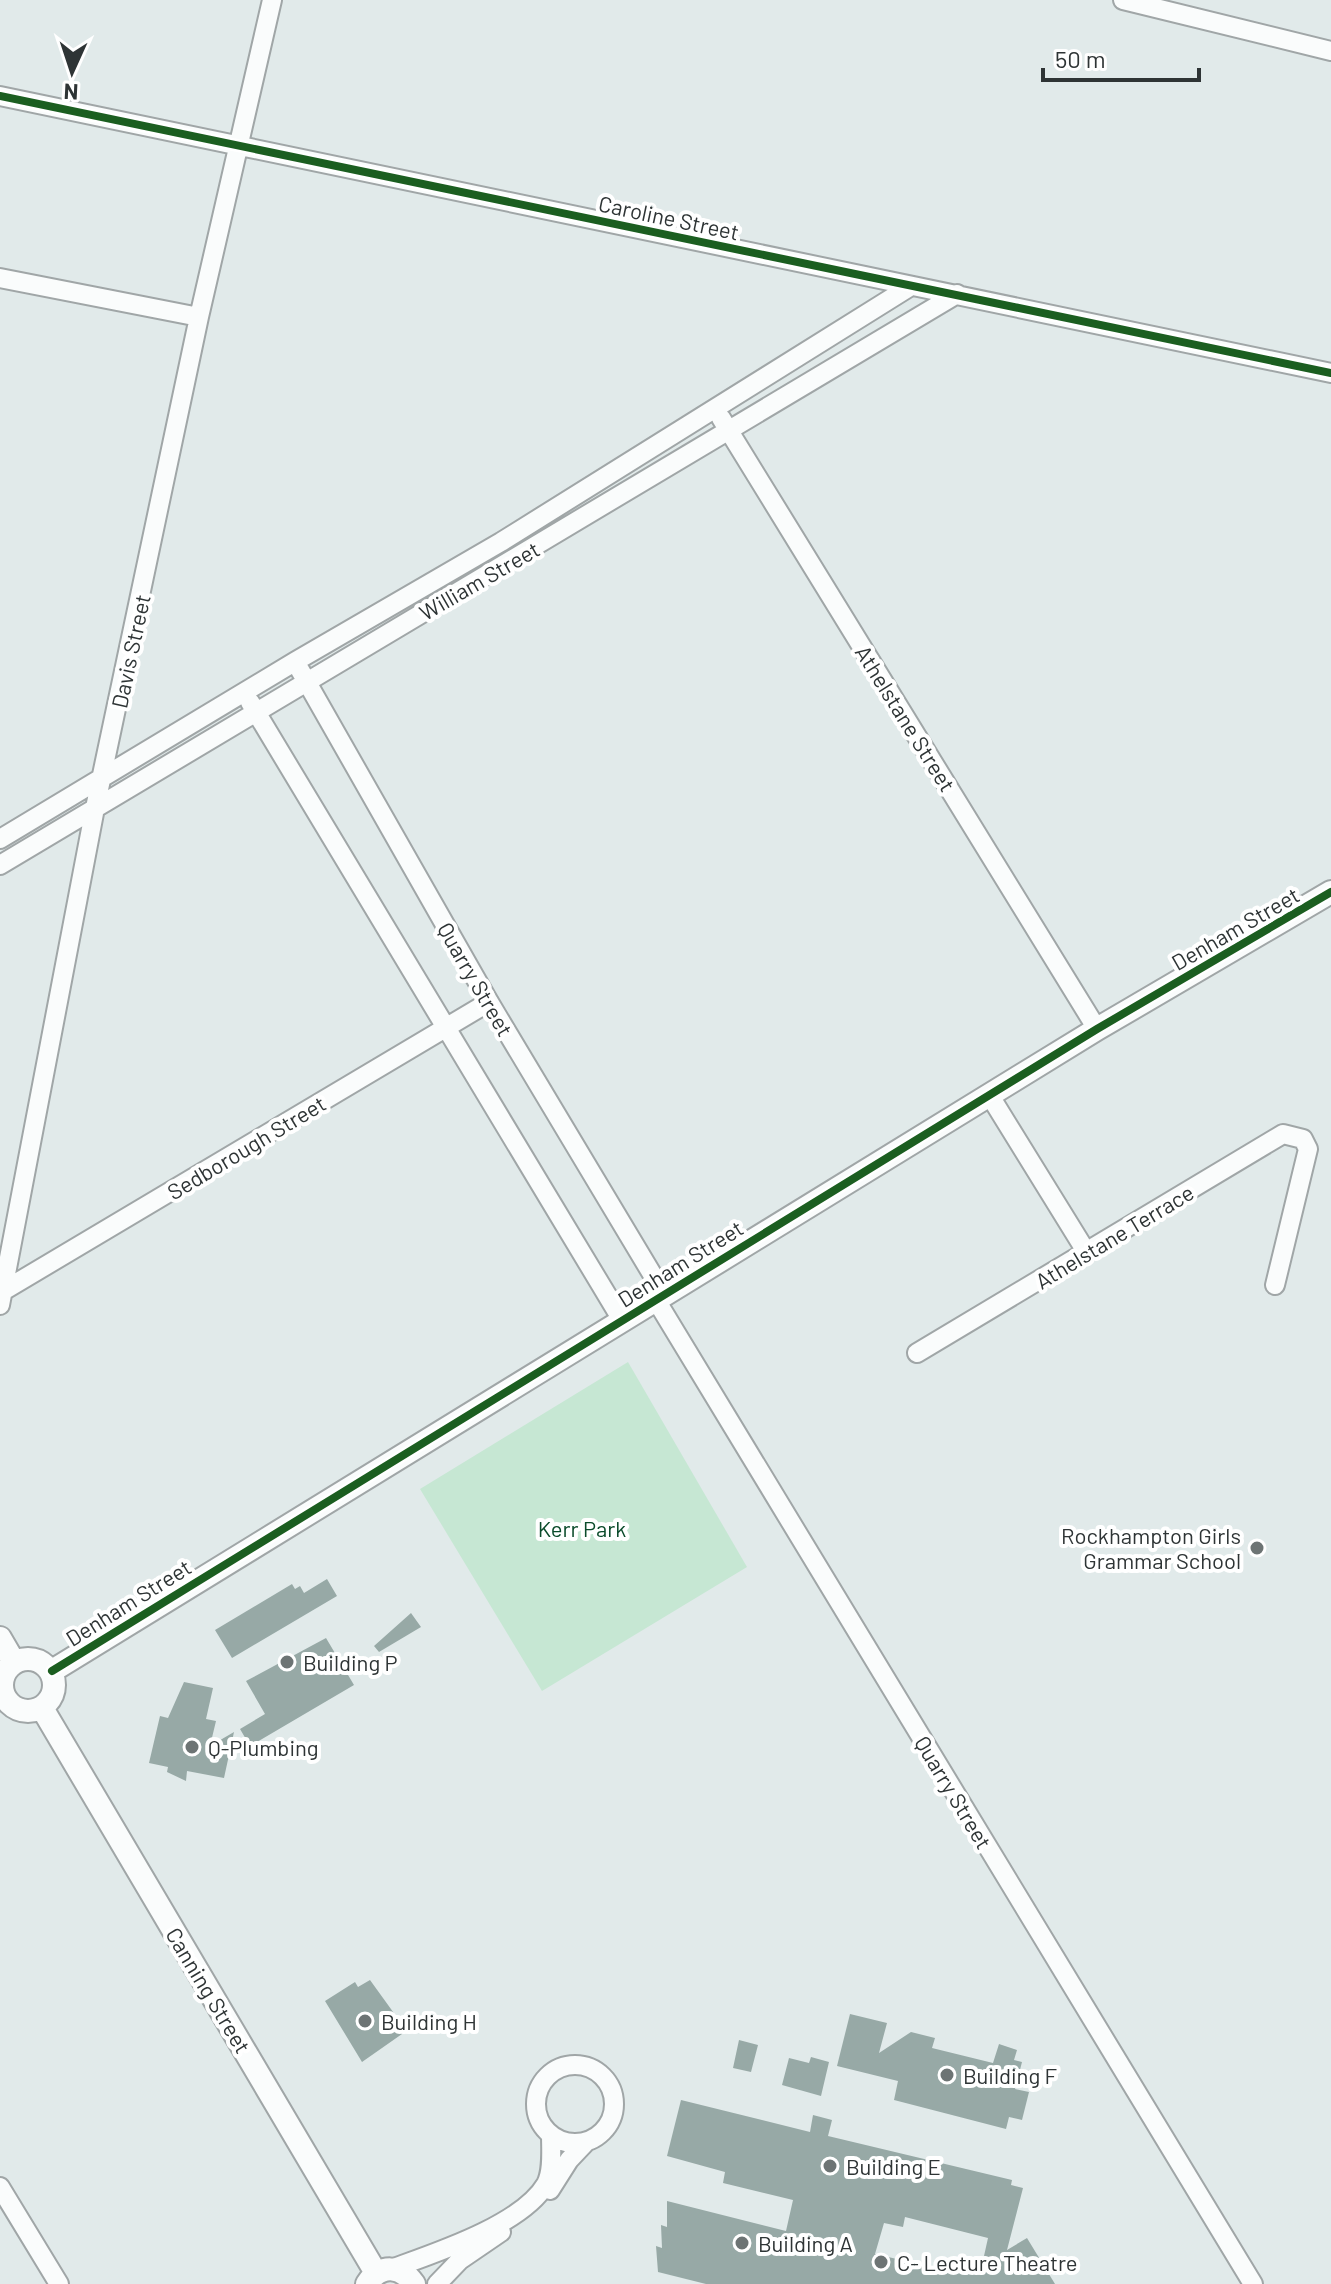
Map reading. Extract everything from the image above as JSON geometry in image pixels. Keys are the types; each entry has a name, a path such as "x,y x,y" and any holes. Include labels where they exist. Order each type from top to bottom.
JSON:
{"street":[{"name":"Davis Street","path":"2,1298 95,808 199,317 272,0"},
{"path":"1123,0 1331,51"},
{"name":"Caroline Street","path":"0,96 1331,373"},
{"path":"0,278 199,317"},
{"name":"William Street","path":"0,839 501,542 911,286"},
{"name":"William Street","path":"0,865 957,294"},
{"name":"Athelstane Street","path":"713,407 1097,1029"},
{"name":"Quarry Street","path":"296,661 660,1297 1253,2284"},
{"path":"245,692 622,1320"},
{"name":"Denham Street","path":"52,1671 1097,1029 1331,892"},
{"name":"Sedborough Street","path":"2,1298 489,1002"},
{"path":"990,1096 1087,1253"},
{"name":"Athelstane Terrace","path":"917,1353 1283,1134 1303,1139 1308,1149 1306,1168 1275,1285"},
{"path":"0,1638 14,1662"},
{"path":"33,1659 52,1671 54,1692 42,1708 24,1711 4,1703 2,1683 14,1662 33,1659"},
{"name":"Canning Street","path":"42,1708 378,2275"},
{"path":"378,2275 487,2229 537,2196 548,2181 551,2135 537,2113 540,2087 559,2069 586,2066 607,2081 615,2104 607,2128 587,2141 569,2160 538,2204 460,2260 437,2284"},
{"path":"551,2135 574,2143 587,2141"},
{"path":"0,2187 59,2284"},
{"path":"378,2275 407,2274 414,2284"}],"green space":[{"name":"Kerr Park","path":"628,1362 747,1567 542,1691 420,1489"}],"building":[{"path":"327,1579 337,1596 232,1658 215,1630 292,1584 295,1589 300,1586 304,1593"},
{"path":"411,1613 421,1627 379,1652 374,1646"},
{"path":"326,1638 354,1685 250,1746 240,1729 265,1714 246,1681"},
{"name":"Q-Plumbing","path":"184,1682 213,1688 206,1719 216,1721 210,1746 234,1732 224,1778 187,1771 186,1781 167,1772 168,1767 149,1763 160,1716 168,1718"},
{"name":"Building H","path":"370,1980 396,2016 393,2018 402,2034 362,2062 325,2001 355,1982 358,1987"},
{"name":"Building F","path":"850,2014 887,2023 879,2053 911,2032 935,2038 932,2048 993,2063 999,2044 1017,2050 1014,2060 1022,2062 1015,2089 1029,2092 1022,2120 1009,2117 1006,2129 894,2100 898,2081 837,2066"},
{"path":"739,2040 758,2045 751,2072 733,2068"},
{"path":"811,2057 829,2062 821,2096 782,2085 789,2058 809,2063"},
{"path":"681,2100 810,2132 813,2115 832,2120 828,2136 1012,2180 1011,2185 1023,2188 1007,2250 1027,2238 1055,2284 706,2284 658,2272 656,2246 662,2248 661,2225 667,2227 667,2201 786,2231 793,2200 723,2183 725,2172 667,2156","holes":["905,2217 988,2238 982,2265 967,2275 875,2254 884,2223 903,2227"]}],"cycle path":[{"path":"0,96 1331,373"},
{"path":"52,1671 1097,1029 1331,892"}],"place":[{"name":"Rockhampton Girls Grammar School","path":"1257,1548"},
{"name":"Building P","path":"287,1662"},
{"name":"Q-Plumbing","path":"192,1747"},
{"name":"Building H","path":"365,2021"},
{"name":"Building F","path":"947,2075"},
{"name":"Building E","path":"830,2166"},
{"name":"Building A","path":"742,2243"},
{"name":"C- Lecture Theatre","path":"881,2262"}]}
